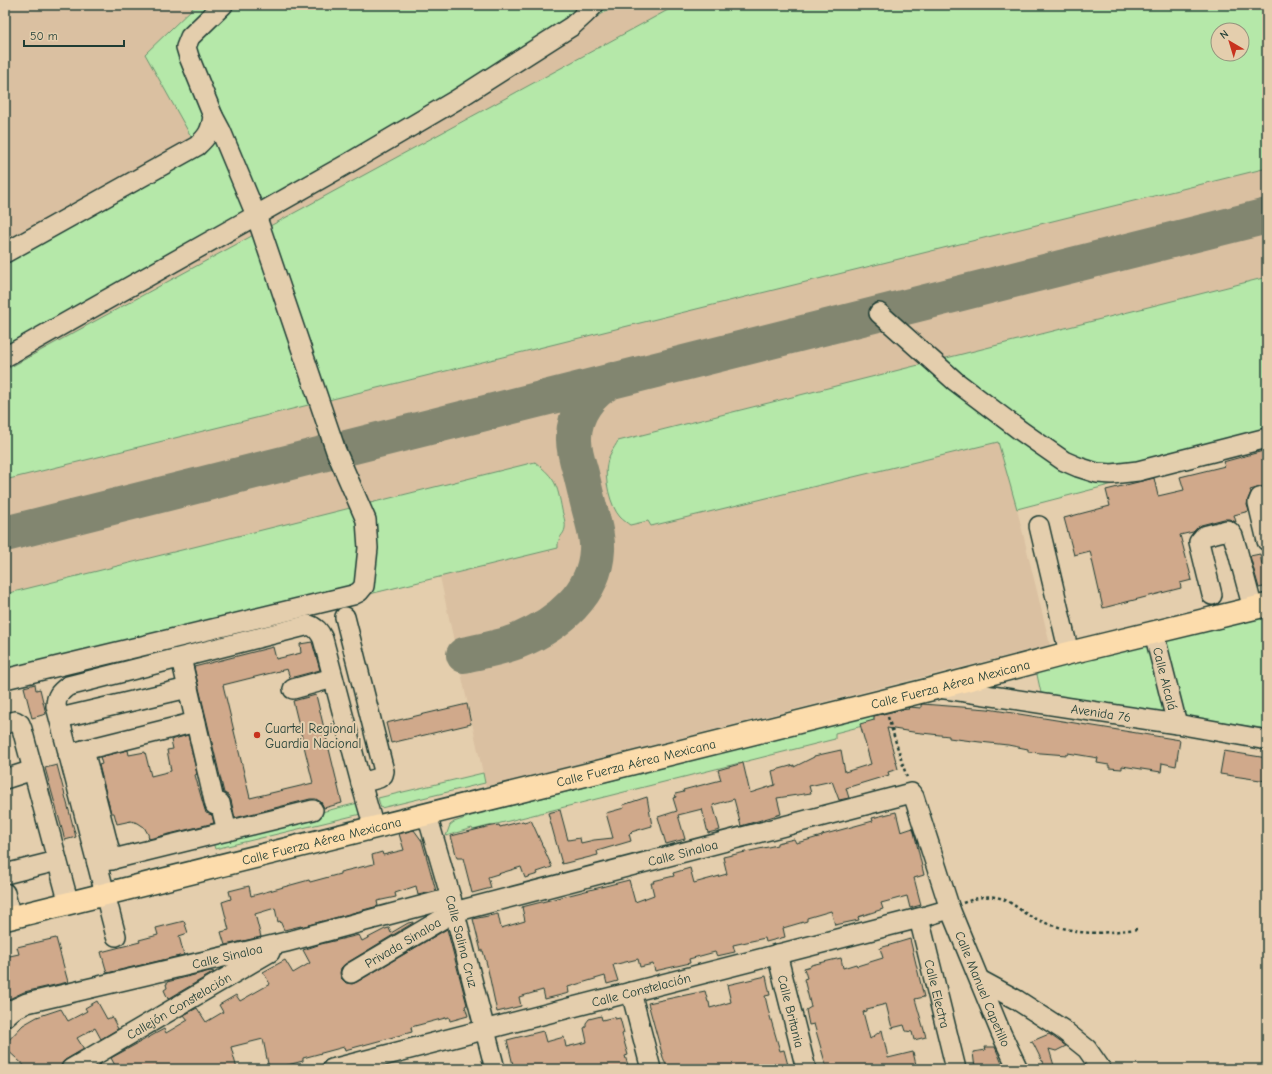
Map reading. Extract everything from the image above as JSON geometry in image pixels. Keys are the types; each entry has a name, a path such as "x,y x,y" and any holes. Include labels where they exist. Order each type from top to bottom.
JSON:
{"main road":[{"name":"Calle Fuerza Aérea Mexicana","path":"8,919 936,688 1069,653 1260,607"}],"street":[{"path":"5,678 354,595 364,586 368,548 366,520 336,451 256,215 213,116 186,47 190,37 223,5"},
{"path":"5,356 256,215 456,100 572,26 594,5"},
{"path":"5,253 197,146 208,136 213,116"},
{"path":"879,313 955,381 1021,431 1064,461 1078,467 1097,473 1112,474 1138,472 1267,438"},
{"path":"1237,549 1267,541 1258,503 1260,498 1267,496"},
{"path":"1039,526 1069,653"},
{"path":"1212,595 1199,545 1200,540 1204,536 1227,530 1233,536 1260,607"},
{"path":"345,617 384,770 383,776 361,783"},
{"path":"116,936 105,895 104,861 76,752 56,706 59,694 68,686 309,625 313,626 323,638 374,828"},
{"name":"Calle Alcalá","path":"1154,633 1177,724"},
{"path":"181,658 192,696 196,722 215,805 220,803 227,831"},
{"path":"293,689 333,678"},
{"name":"Avenida 76","path":"936,688 1177,724 1267,740"},
{"path":"60,718 192,696"},
{"path":"5,724 15,721 20,724 22,729 69,904"},
{"path":"76,752 196,722"},
{"path":"5,779 33,770"},
{"path":"912,794 950,909"},
{"name":"Calle Sinaloa","path":"5,1016 14,1009 27,1003 286,942 453,905 912,794"},
{"path":"104,861 313,810"},
{"name":"Calle Salina Cruz","path":"426,815 453,905 496,1069"},
{"path":"5,874 57,861"},
{"path":"5,893 8,919"},
{"name":"Privada Sinaloa","path":"350,973 453,905"},
{"name":"Calle Constelación","path":"341,1068 485,1029 950,909"},
{"name":"Calle Manuel Capetillo","path":"950,909 1001,1033 1018,1069"},
{"name":"Calle Electra","path":"919,918 956,1069"},
{"name":"Callejón Constelación","path":"71,1069 286,942"},
{"name":"Calle Britania","path":"778,954 806,1069"},
{"path":"980,980 1017,1000 1062,1029 1087,1050 1101,1069"},
{"path":"631,992 651,1069"}],"path":[{"path":"883,701 912,794"},
{"path":"950,909 973,899 997,897 1007,901 1038,920 1070,930 1091,933 1138,929"}],"shaded area":[{"path":"5,5 1267,5 1267,444 1017,509 1050,645 486,787 440,577 5,683"}],"green space":[{"path":"196,5 618,5 5,346 5,245 193,140 145,54"},
{"path":"677,5 1267,5 1267,168 5,480 5,370"},
{"path":"1267,277 1267,444 1017,509 998,442 651,526 648,521 630,525 620,517 613,506 607,484 606,470 610,455 618,441"},
{"path":"535,462 551,478 559,494 565,526 558,544 558,548 5,683 5,594"},
{"path":"1267,617 1267,729 1041,693 1036,670"},
{"path":"883,712 886,720 835,733 835,739 473,830 472,828 446,836 450,825 471,816"},
{"path":"483,773 485,783 381,808 378,798"},
{"path":"358,803 361,814 215,849 212,839"}],"building":[{"path":"1267,450 1267,485 1250,490 1251,492 1247,505 1249,511 1234,515 1236,522 1229,519 1224,519 1201,525 1193,532 1180,535 1192,580 1180,583 1181,588 1103,608 1090,551 1074,555 1064,518 1110,506 1106,490 1154,478 1158,496 1184,490 1180,477 1225,466 1223,462"},
{"path":"1260,554 1262,565 1267,564 1267,586 1259,588 1250,556"},
{"path":"312,642 320,670 290,678 287,669 223,685 250,798 313,783 293,701 316,695 342,803 324,808 321,802 316,799 310,799 235,818 231,800 228,795 224,793 194,667 273,647 276,659 301,653 300,644"},
{"path":"35,684 36,690 40,689 46,714 32,718 24,687"},
{"path":"467,704 471,724 391,743 386,723"},
{"path":"922,704 988,709 1180,740 1176,766 1162,763 1161,772 1122,766 1122,769 1109,768 1109,765 1097,763 1098,758 1068,753 1067,755 1028,752 1028,749 1008,745 949,738 949,736 887,728 898,769 888,772 889,775 846,788 849,798 839,800 832,781 809,786 811,793 777,798 781,814 741,826 734,799 713,805 720,830 708,833 702,809 678,815 685,839 666,844 658,817 677,811 673,798 676,797 675,794 684,792 683,790 721,780 718,770 743,763 750,793 775,785 772,771 794,765 794,767 814,756 841,750 845,772 871,764 860,724 874,720 874,716 909,709 908,708 910,707 921,708"},
{"path":"188,735 197,774 195,775 204,807 206,813 212,815 214,823 149,839 144,827 138,823 131,821 117,824 114,813 111,813 99,765 102,764 100,757 128,750 129,755 145,752 151,776 171,771 167,750 173,749 171,740"},
{"path":"1224,751 1267,758 1267,781 1220,774"},
{"path":"57,765 76,837 65,840 45,768"},
{"path":"647,797 652,826 631,832 632,833 629,834 631,841 597,851 598,855 562,864 548,813 560,810 568,840 580,838 581,843 613,838 606,813 624,808 623,805"},
{"path":"896,812 901,832 913,828 924,875 914,878 921,905 910,908 907,896 881,903 883,909 858,917 859,920 835,925 831,911 807,918 807,921 783,928 785,937 766,942 765,938 733,945 735,952 717,956 715,952 689,959 690,963 655,971 653,964 640,967 638,959 613,965 618,981 607,984 605,976 568,987 569,993 545,999 543,990 519,997 521,1006 497,1012 487,965 483,951 481,951 473,919 498,914 501,928 525,921 522,907 629,880 635,902 654,895 651,883 654,883 653,881 674,876 673,873 690,868 694,883 727,874 723,857 777,845 777,843 794,839 796,843 808,840 873,821 872,818"},
{"path":"531,820 552,867 537,872 538,874 525,878 521,867 488,877 491,888 472,893 463,858 457,858 451,836 487,827 499,825 500,827"},
{"path":"414,830 422,841 436,891 418,895 416,886 395,893 396,897 377,901 378,906 301,927 284,930 280,921 278,922 275,908 255,914 261,937 225,945 221,932 229,930 222,902 231,899 229,891 249,886 251,896 309,880 310,882 340,874 340,872 374,864 372,855 382,852 383,855 404,850 399,834"},
{"path":"184,921 188,933 179,936 184,955 107,973 101,952 140,942 139,940 158,935 156,928"},
{"path":"413,922 345,964 341,968 341,978 346,983 352,984 357,982 447,929 467,1005 465,1006 468,1016 450,1021 449,1017 411,1027 412,1032 345,1050 344,1047 303,1058 303,1061 272,1069 269,1069 263,1039 231,1047 237,1069 117,1069 111,1058 164,1029 166,1033 188,1020 184,1015 197,1008 206,1022 223,1012 219,1005 236,995 240,1001 270,984 263,972 285,960 293,973 310,963 303,950 359,935 362,941 385,929 389,928 391,933 408,923"},
{"path":"56,938 68,982 24,992 9,999 5,988 5,957 19,954 17,947"},
{"path":"910,939 924,997 915,999 926,1037 914,1040 912,1032 906,1031 904,1025 892,1028 886,1004 867,1009 867,1011 863,1012 870,1039 882,1030 888,1058 913,1052 917,1069 827,1069 814,1024 809,1025 806,1010 811,1007 804,979 807,978 804,968 841,958 843,968 856,964 857,966 883,958 880,948"},
{"path":"210,971 214,972 168,999 164,990 167,988 167,982"},
{"path":"766,976 770,995 765,996 769,1013 780,1051 784,1050 789,1069 668,1068 664,1061 648,1003 705,991 710,1008 731,1002 727,985"},
{"path":"97,1001 107,1019 112,1017 118,1029 101,1039 95,1028 77,1038 84,1049 65,1060 58,1069 28,1069 5,1048 5,1044 23,1025 37,1017 61,1009 68,1021 87,1011 85,1008"},
{"path":"601,1016 602,1020 615,1017 615,1019 620,1018 624,1033 622,1034 628,1055 625,1056 628,1065 615,1069 514,1069 507,1040 543,1031 546,1042 564,1037 566,1047 587,1042 584,1028 586,1027 586,1023 589,1019"},
{"path":"1049,1034 1066,1046 1056,1051 1049,1049 1055,1069 1046,1069 1033,1043 1030,1042"},
{"path":"984,1047 995,1047 1003,1066 996,1067 996,1069 975,1069 973,1052 985,1050"}],"taxiway":[{"path":"5,534 1267,216"},
{"path":"464,655 500,647 534,633 561,616 582,594 595,566 597,541 575,451 574,430 576,421 584,404 597,390 613,380"}],"place":[{"name":"Cuartel Regional Guardia Nacional","path":"257,735"}]}
